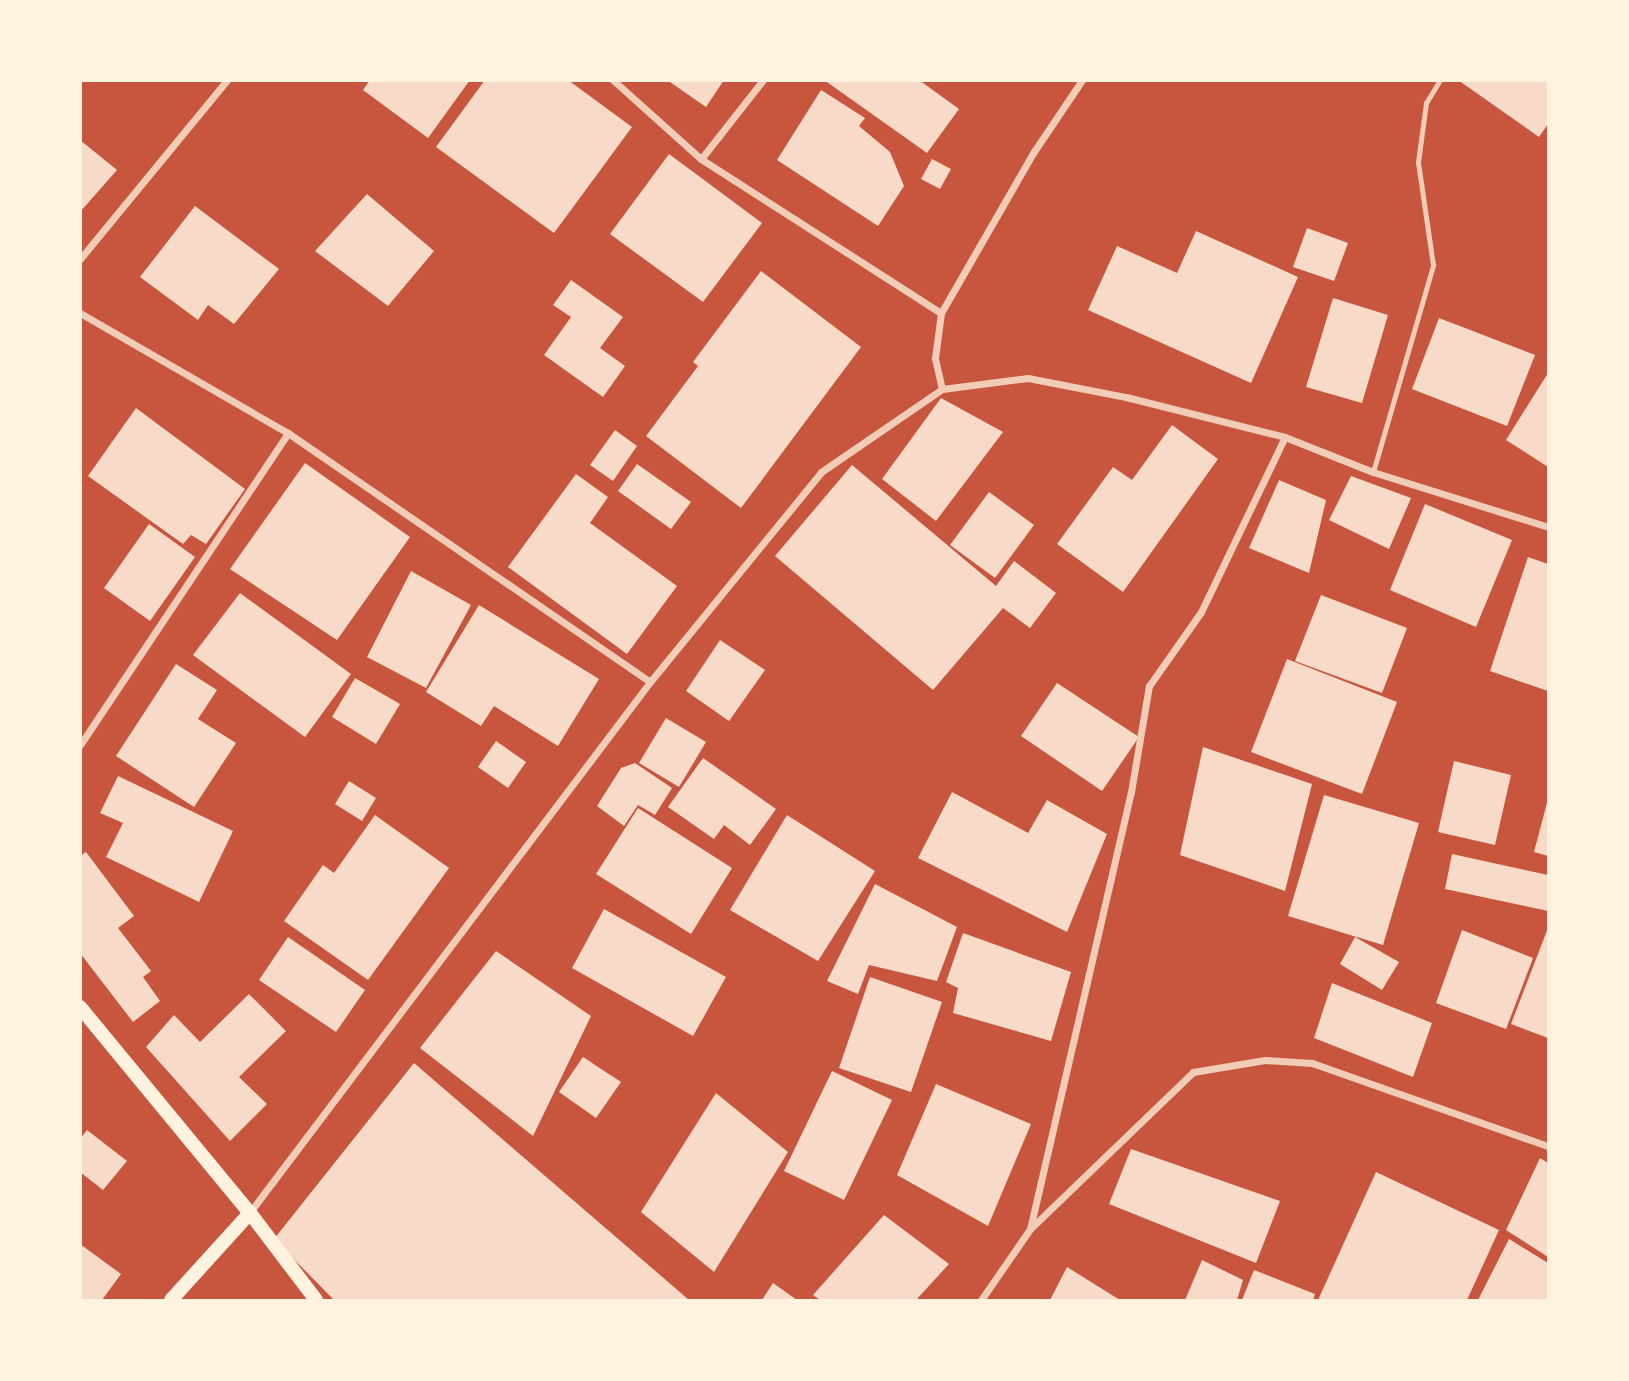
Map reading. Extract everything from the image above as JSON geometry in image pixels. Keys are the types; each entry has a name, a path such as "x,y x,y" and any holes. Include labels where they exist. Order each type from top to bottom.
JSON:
{"main road":[{"path":"80,1007 250,1213 316,1300"},
{"path":"171,1300 250,1213"}],"street":[{"path":"80,259 227,80"},
{"path":"613,80 701,159 941,313"},
{"path":"701,159 763,80"},
{"path":"942,389 935,358 941,313 1033,153 1082,80"},
{"path":"80,313 288,433 650,682"},
{"path":"250,1213 650,682 821,472 942,389 1028,378 1126,397 1284,437 1373,472 1549,527"},
{"path":"80,745 288,433"},
{"path":"1030,1229 1131,792 1149,686 1201,612 1284,437"},
{"path":"981,1300 1030,1229 1193,1072 1265,1060 1312,1063 1549,1146"}],"lane":[{"path":"1373,472 1433,265 1418,162 1426,103 1440,80"}],"building":[{"path":"370,80 470,80 428,138 363,90"},
{"path":"485,80 568,80 632,127 554,233 436,147"},
{"path":"667,80 724,80 706,107"},
{"path":"824,80 919,80 959,109 927,153"},
{"path":"1458,80 1548,80 1548,124 1539,137"},
{"path":"821,90 865,118 859,126 890,152 904,186 878,226 777,160"},
{"path":"80,140 117,170 80,212"},
{"path":"669,154 762,223 703,302 610,234"},
{"path":"932,159 951,169 940,189 921,179"},
{"path":"367,194 434,251 388,306 315,251"},
{"path":"195,206 279,269 234,324 208,305 198,320 140,277"},
{"path":"1307,228 1348,243 1334,281 1293,267"},
{"path":"1196,231 1298,277 1251,383 1088,310 1117,246 1177,273"},
{"path":"761,271 861,347 741,508 646,436 698,366 693,362"},
{"path":"571,280 623,317 600,348 625,366 603,397 544,355 571,317 553,305"},
{"path":"1333,298 1388,315 1362,403 1306,387"},
{"path":"1439,318 1535,355 1507,426 1412,389"},
{"path":"1548,373 1548,467 1506,440"},
{"path":"941,398 1003,432 936,521 882,479"},
{"path":"136,408 245,489 206,544 191,535 183,544 88,476"},
{"path":"1172,425 1218,459 1123,592 1057,544 1113,467 1132,480"},
{"path":"615,430 637,446 613,481 590,465"},
{"path":"305,463 410,537 337,640 230,569"},
{"path":"637,464 691,502 671,529 618,491"},
{"path":"852,465 996,586 1014,561 1056,593 1030,628 1003,608 933,690 775,556"},
{"path":"576,474 608,497 590,523 677,586 627,654 508,567"},
{"path":"1351,476 1411,498 1389,549 1329,520"},
{"path":"1279,480 1326,500 1309,573 1249,548"},
{"path":"989,492 1034,525 995,578 950,545"},
{"path":"1425,504 1512,540 1476,627 1390,590"},
{"path":"149,524 195,557 150,621 104,588"},
{"path":"1528,557 1548,564 1548,691 1490,671"},
{"path":"411,571 471,605 426,688 367,657"},
{"path":"240,593 351,674 305,737 193,655"},
{"path":"1321,595 1407,628 1382,693 1295,661"},
{"path":"479,605 599,679 558,746 494,706 481,726 426,692"},
{"path":"720,640 765,670 729,721 686,691"},
{"path":"1287,659 1397,702 1362,794 1251,752"},
{"path":"176,664 217,690 198,719 236,743 194,807 116,756"},
{"path":"355,678 400,704 376,744 332,717"},
{"path":"1057,683 1139,737 1102,791 1021,736"},
{"path":"666,718 706,742 679,787 639,763"},
{"path":"496,741 526,762 508,788 478,767"},
{"path":"1203,747 1312,784 1285,891 1180,855"},
{"path":"703,758 776,809 750,845 724,825 714,839 668,807"},
{"path":"1454,761 1511,775 1495,845 1438,832"},
{"path":"635,763 672,788 655,815 638,805 624,826 597,806 621,768"},
{"path":"118,776 233,831 199,902 106,857 123,823 100,813"},
{"path":"349,781 376,798 362,821 335,804"},
{"path":"952,792 1028,833 1047,800 1107,834 1067,932 918,858"},
{"path":"1324,795 1419,823 1383,945 1288,916"},
{"path":"1548,799 1548,856 1534,852"},
{"path":"638,808 732,868 691,934 596,874"},
{"path":"375,815 449,868 368,980 284,921 323,865 334,873"},
{"path":"787,815 875,871 818,961 730,910"},
{"path":"86,852 134,916 118,928 151,971 143,977 160,1001 133,1022 80,953 80,856"},
{"path":"1452,854 1548,875 1548,911 1445,889"},
{"path":"875,884 957,927 937,981 869,965 858,994 827,981"},
{"path":"604,909 726,977 693,1036 572,968"},
{"path":"1548,928 1548,1038 1511,1024"},
{"path":"1462,930 1533,958 1506,1029 1436,1003"},
{"path":"963,933 1071,972 1051,1041 953,1013 958,988 946,982"},
{"path":"288,937 365,990 336,1032 259,980"},
{"path":"1355,937 1399,962 1382,990 1340,964"},
{"path":"496,951 591,1016 533,1136 420,1048"},
{"path":"870,977 942,1002 911,1092 839,1068"},
{"path":"1332,983 1432,1023 1413,1077 1314,1038"},
{"path":"249,994 286,1031 239,1077 267,1104 230,1141 146,1047 174,1015 200,1042"},
{"path":"583,1057 621,1082 596,1118 559,1092"},
{"path":"414,1063 689,1300 334,1300 274,1239"},
{"path":"832,1071 892,1100 844,1200 784,1171"},
{"path":"936,1084 1031,1124 988,1226 897,1175"},
{"path":"716,1093 788,1152 714,1272 641,1212"},
{"path":"87,1130 127,1161 103,1190 80,1172 80,1139"},
{"path":"1131,1149 1280,1201 1256,1263 1109,1204"},
{"path":"1540,1158 1548,1163 1548,1257 1506,1230"},
{"path":"1376,1172 1499,1230 1467,1300 1318,1300"},
{"path":"884,1215 949,1264 916,1300 820,1300 813,1295"},
{"path":"1509,1239 1548,1263 1548,1300 1478,1300"},
{"path":"80,1244 121,1274 102,1300 80,1300"},
{"path":"1202,1260 1243,1280 1237,1300 1185,1300"},
{"path":"1067,1267 1120,1300 1050,1300"},
{"path":"1254,1270 1315,1294 1313,1300 1242,1300"},
{"path":"773,1283 797,1300 762,1300"}]}
